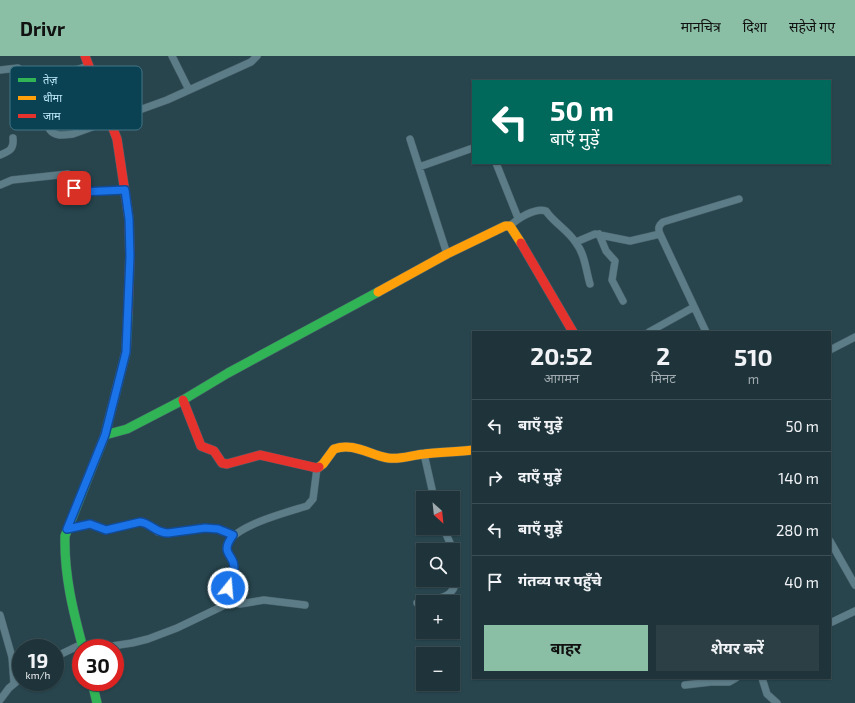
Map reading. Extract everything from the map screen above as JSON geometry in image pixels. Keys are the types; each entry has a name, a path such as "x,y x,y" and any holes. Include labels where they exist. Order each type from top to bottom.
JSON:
{"street":[{"path":"85,56 88,66"},
{"path":"172,56 189,90"},
{"path":"142,109 167,100 251,62 257,56"},
{"path":"0,70 10,69"},
{"path":"51,130 52,133 56,135 73,134 84,130"},
{"path":"81,639 67,574 65,544 67,529 105,435 126,352 130,256 129,219 116,140 113,130"},
{"path":"0,155 10,151 13,147 13,138"},
{"path":"410,139 447,254"},
{"path":"419,167 472,148"},
{"path":"496,164 518,218"},
{"path":"0,185 12,180 68,174 74,188 81,192 125,190"},
{"path":"706,331 658,230 659,226 663,222 739,199"},
{"path":"105,435 127,430 183,400 228,373 447,254 505,226 510,226 518,218 544,209 576,242 582,254 590,284"},
{"path":"510,226 571,331"},
{"path":"576,242 590,235 599,234 630,241 660,234"},
{"path":"599,234 606,251 615,261 612,280 622,301"},
{"path":"651,331 694,307"},
{"path":"831,349 855,337"},
{"path":"183,400 201,446 215,452 222,463 227,464 232,464 260,455 317,468 321,467 332,450 337,448 358,447 388,458 472,450"},
{"path":"424,454 432,491"},
{"path":"124,644 139,642 170,631 225,605 228,601 228,584 234,570 233,564 226,549 226,544 233,535 245,528 307,506 312,499 317,468"},
{"path":"67,529 90,524 106,530 144,522 162,533 205,528 218,529 233,535"},
{"path":"446,535 454,551 457,573 450,593 446,595"},
{"path":"831,543 855,585"},
{"path":"228,601 240,604 264,600 305,605"},
{"path":"831,623 855,612"},
{"path":"0,615 12,657"},
{"path":"685,685 711,682 729,682 734,679"},
{"path":"762,679 767,694 777,703"},
{"path":"0,700 12,686"},
{"path":"94,691 97,703"}],"traffic: fast":[{"path":"105,435 127,429 183,400 228,373 378,292"},
{"path":"81,639 68,579 65,536 105,435 126,352 128,313"},
{"path":"94,691 97,703"}],"traffic: slow":[{"path":"378,292 447,254 505,226 510,226 521,243"},
{"path":"319,467 334,449 341,447 355,448 388,458 402,458 430,453 472,450"}],"traffic: jam":[{"path":"85,56 89,66"},
{"path":"114,130 117,139 129,219 130,256 128,313"},
{"path":"521,243 572,331"},
{"path":"183,400 201,446 214,451 222,463 227,464 260,455 317,468 319,467"}],"route":[{"path":"74,188 81,192 125,190 129,219 130,256 126,352 105,435 67,529 94,524 106,530 144,522 158,532 162,533 205,528 218,529 233,535 226,544 226,549 233,564 234,570 228,584 228,588"}]}
